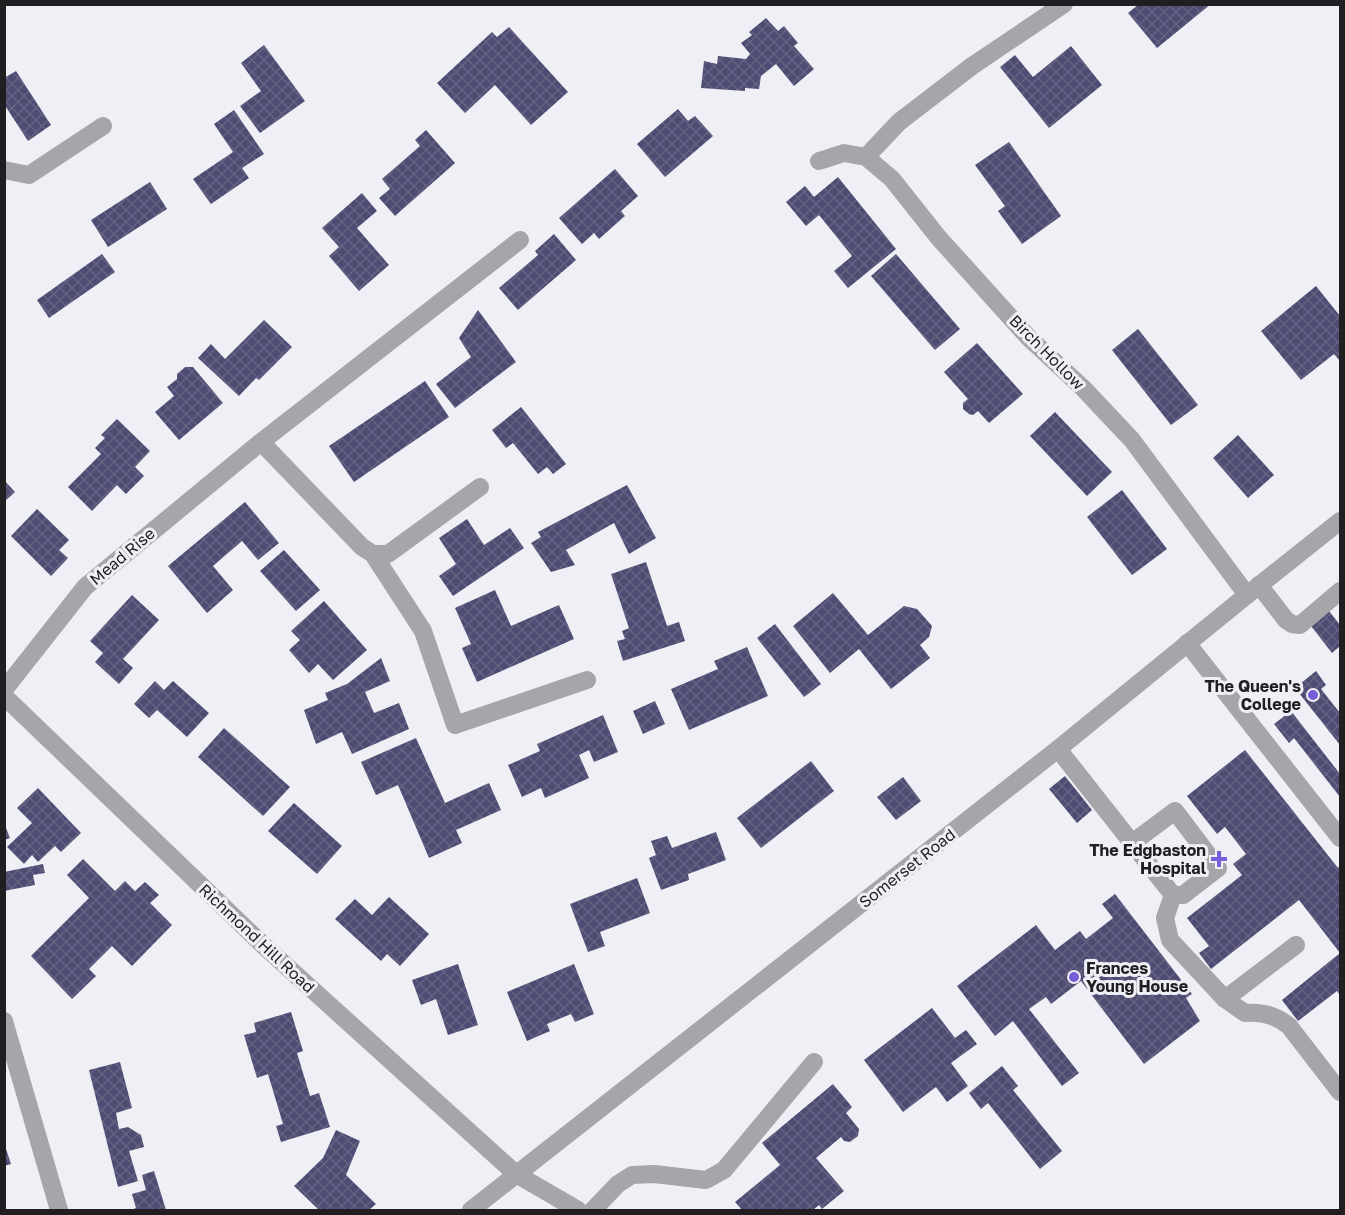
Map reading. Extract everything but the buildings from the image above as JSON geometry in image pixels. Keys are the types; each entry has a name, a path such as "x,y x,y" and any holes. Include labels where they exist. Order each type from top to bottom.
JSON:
{"street":[{"path":"819,161 844,153 866,157 899,122 972,66 1064,4"},
{"path":"4,170 29,175 103,126"},
{"name":"Birch Hollow","path":"866,157 892,179 938,237 1029,338 1083,388 1132,440 1253,590 1286,621 1300,624 1341,591"},
{"name":"Mead Rise","path":"4,690 85,587 261,441 520,240"},
{"path":"261,441 362,547 373,554 423,631 454,725 587,680"},
{"path":"373,554 388,554 480,487"},
{"name":"Somerset Road","path":"471,1210 1058,749 1341,521"},
{"path":"1187,643 1341,838"},
{"name":"Richmond Hill Road","path":"4,696 263,945 516,1174 578,1210"},
{"path":"1058,749 1173,895"},
{"path":"1132,843 1174,812 1218,868 1183,895 1173,895"},
{"path":"1173,895 1165,918 1170,940 1225,999 1245,1014 1261,1012 1278,1017 1289,1026 1341,1092"},
{"path":"1225,999 1296,945"},
{"path":"4,1021 59,1210"},
{"path":"593,1210 618,1184 632,1175 654,1173 706,1180 724,1170 814,1062"}],"place":[{"name":"The Queen's College","path":"1313,695"},
{"name":"The Edgbaston Hospital","path":"1219,859"},
{"name":"Frances Young House","path":"1074,977"}]}
